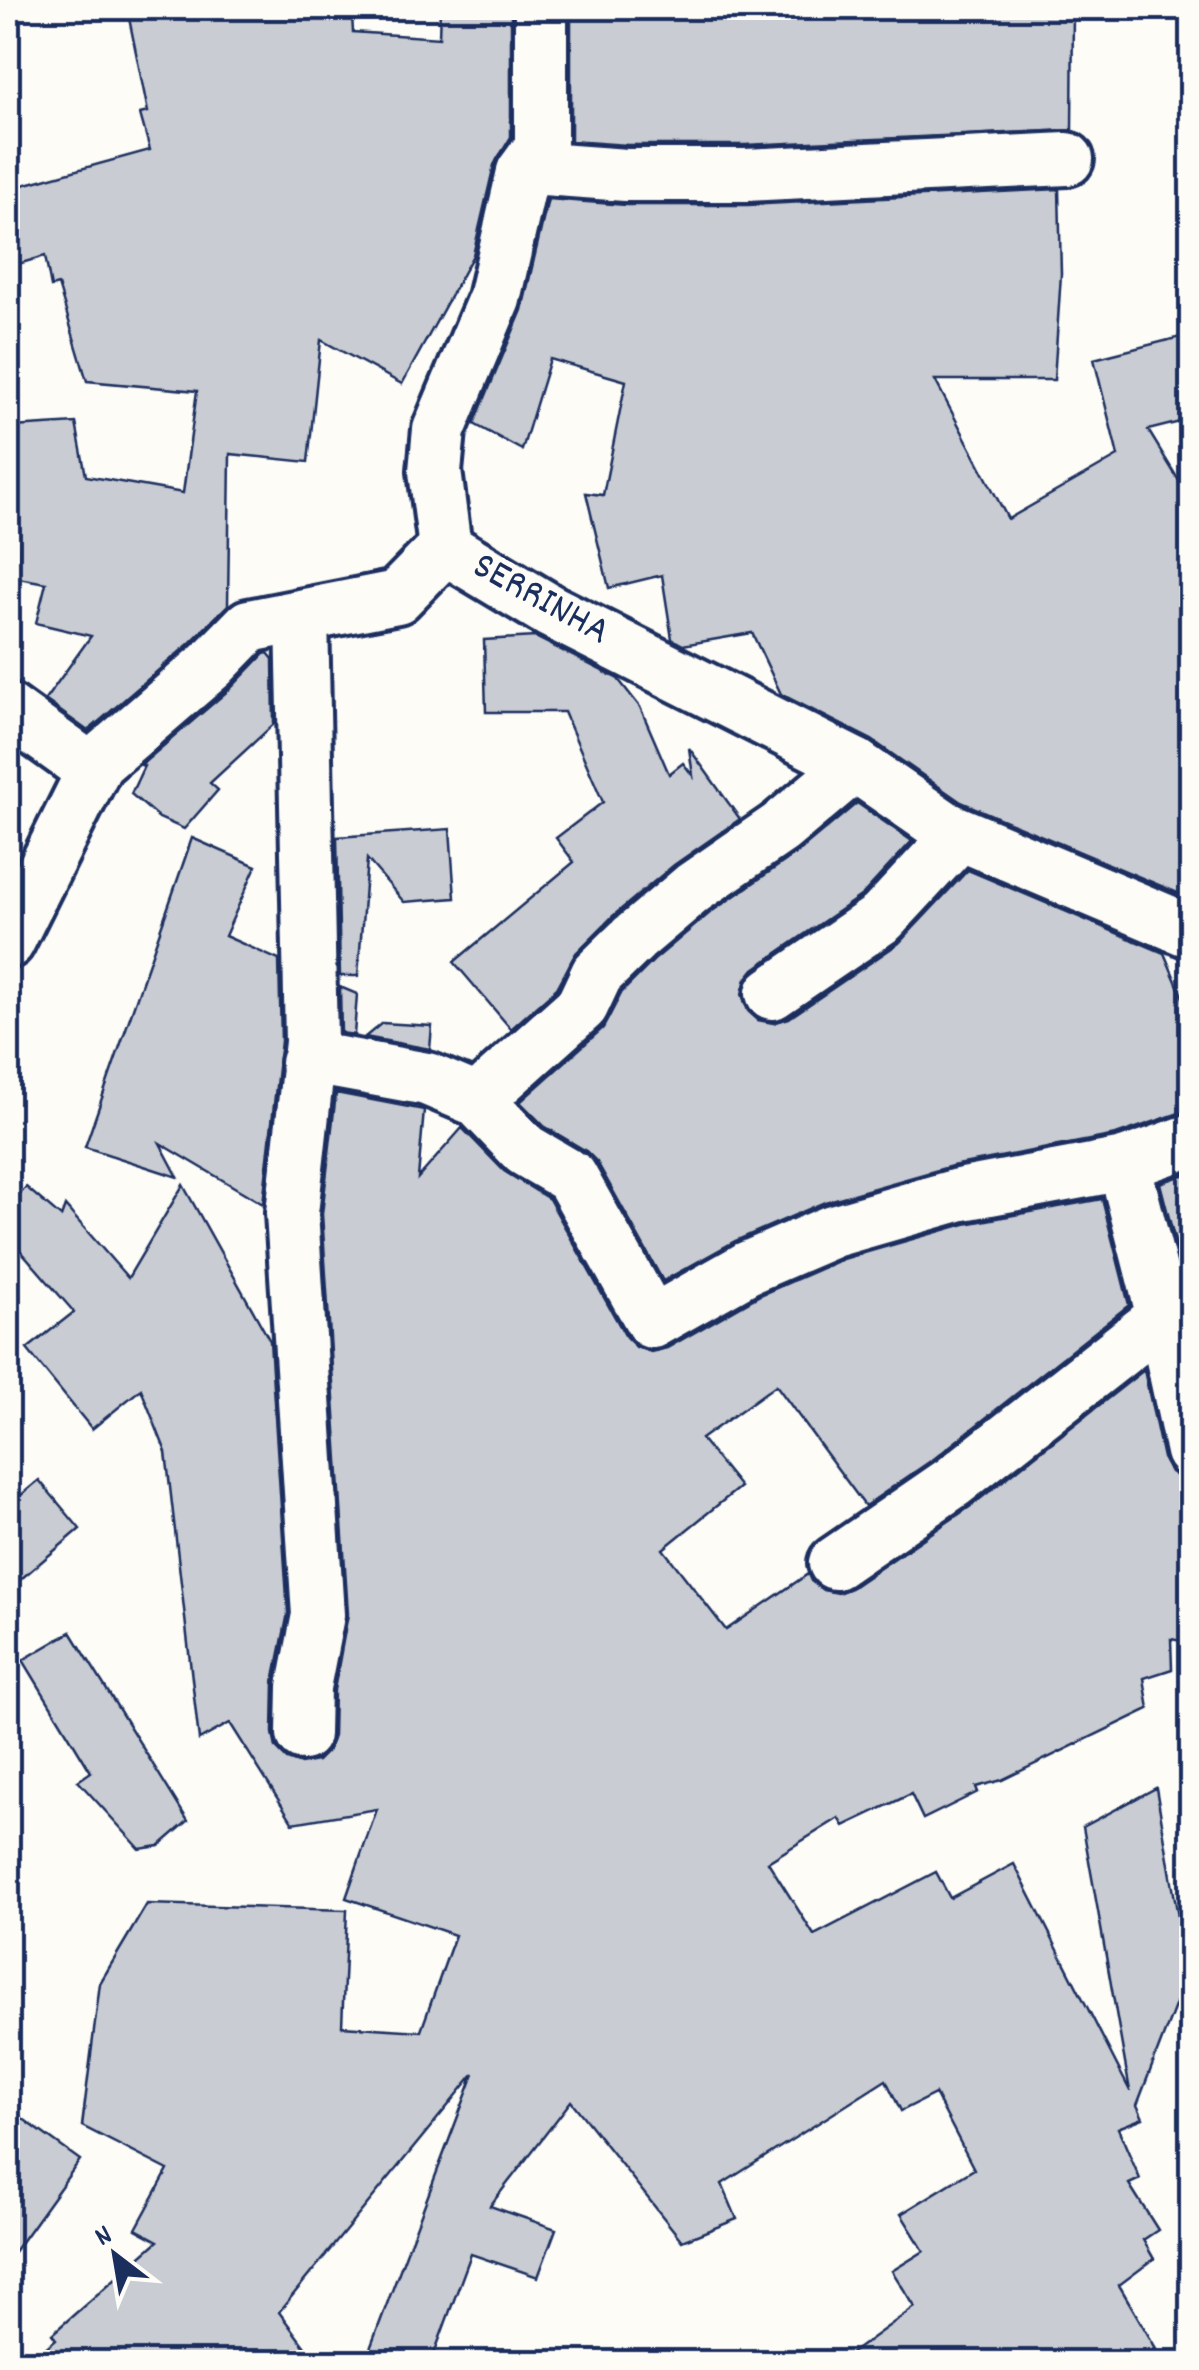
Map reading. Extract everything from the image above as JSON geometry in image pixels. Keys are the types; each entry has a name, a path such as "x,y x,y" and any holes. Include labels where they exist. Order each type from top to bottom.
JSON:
{"street":[{"path":"446,548 435,471 440,430 494,299 523,172 540,147 541,8"},
{"path":"523,172 544,169 626,175 746,175 1066,159"},
{"name":"SERRINHA","path":"8,942 97,763 211,665 249,626 397,597 446,548 550,612 856,765 946,828 1192,932"},
{"path":"302,616 311,1042 292,1214 318,1615 304,1688 303,1734"},
{"path":"8,710 93,772"},
{"path":"477,1100 582,1006 598,974 634,938 693,888 780,828 856,765"},
{"path":"772,993 882,918 947,848 946,828"},
{"path":"308,1063 334,1062 427,1078 477,1100 525,1150 571,1177 652,1322 747,1268 833,1231 958,1195 1124,1164 1192,1140"},
{"path":"1124,1164 1192,1452"},
{"path":"835,1563 954,1482 1163,1318"}],"building":[{"path":"127,8 256,8 352,15 353,32 439,38 440,8 511,8 511,137 494,165 473,255 402,384 321,340 308,462 230,454 228,605 88,731 45,700 91,636 36,623 46,583 18,578 13,427 76,423 86,476 183,493 197,391 87,381 58,285 51,287 45,256 8,267 8,189 150,150 140,114 148,112"},
{"path":"571,8 1073,8 1072,130 745,145 571,141"},
{"path":"1059,189 1061,274 1054,380 935,380 1008,519 1118,456 1094,359 1192,334 1192,419 1148,430 1192,502 1192,899 961,802 872,740 781,694 752,633 683,645 672,639 662,575 609,588 586,493 603,495 626,381 550,359 522,450 474,424 522,310 548,199 626,205 748,205"},
{"path":"535,637 618,679 640,707 669,774 683,763 693,776 689,748 740,819 674,865 613,916 576,953 557,988 511,1029 454,962 574,862 556,838 603,802 564,712 486,712 484,640"},
{"path":"268,653 273,659 274,724 210,783 218,790 184,829 159,818 131,794 144,766 141,765"},
{"path":"857,803 912,841 862,895 754,969 742,994 748,1011 758,1020 773,1023 789,1018 899,943 968,870 1164,953 1192,1019 1192,1111 1116,1135 952,1166 825,1202 735,1241 663,1281 597,1162 544,1126 520,1102 603,1028 622,992 654,960 711,912 797,853"},
{"path":"450,829 455,898 404,902 367,859 358,976 340,976 337,837"},
{"path":"192,838 256,866 225,936 279,960 281,1041 263,1204 160,1143 178,1177 85,1147"},
{"path":"340,987 357,994 354,1035 341,1033"},
{"path":"382,1023 432,1026 430,1049 365,1037"},
{"path":"336,1093 424,1110 418,1178 462,1128 504,1171 549,1199 626,1337 636,1347 651,1352 667,1348 760,1295 843,1259 965,1224 1102,1199 1129,1305 935,1458 865,1506 776,1385 701,1439 740,1487 663,1549 726,1630 808,1574 823,1590 838,1593 971,1506 1144,1370 1163,1458 1171,1472 1192,1480 1192,1643 1171,1639 1172,1669 1144,1678 1149,1709 1002,1780 976,1787 978,1792 923,1819 911,1794 844,1826 839,1818 768,1862 814,1935 936,1872 950,1898 1014,1864 1130,2091 1083,1827 1156,1788 1178,1917 1192,1913 1192,1962 1137,2105 1143,2118 1118,2128 1140,2179 1129,2184 1158,2230 1143,2240 1154,2259 1119,2285 1164,2362 839,2362 915,2307 892,2271 924,2251 901,2214 974,2169 935,2094 901,2111 886,2080 722,2184 737,2219 682,2241 571,2101 490,2206 556,2229 538,2277 471,2254 431,2362 365,2362 474,2074 279,2312 316,2362 29,2362 56,2339 52,2334 158,2241 136,2229 168,2170 82,2126 100,1983 147,1904 347,1910 342,2026 421,2031 455,1935 346,1898 377,1809 293,1823 230,1723 199,1740 166,1452 141,1389 92,1429 27,1349 74,1312 8,1236 8,1208 26,1187 61,1217 65,1206 128,1278 183,1185 270,1341 288,1613 274,1682 273,1733 276,1748 287,1759 301,1764 317,1761 328,1750 333,1736 334,1690 348,1614 322,1214"},
{"path":"1192,1172 1192,1307 1160,1183"},
{"path":"39,1480 80,1529 8,1590 8,1506"},
{"path":"71,1632 188,1821 159,1846 140,1849 78,1781 91,1772 23,1660"},
{"path":"8,2108 80,2160 8,2260"}]}
